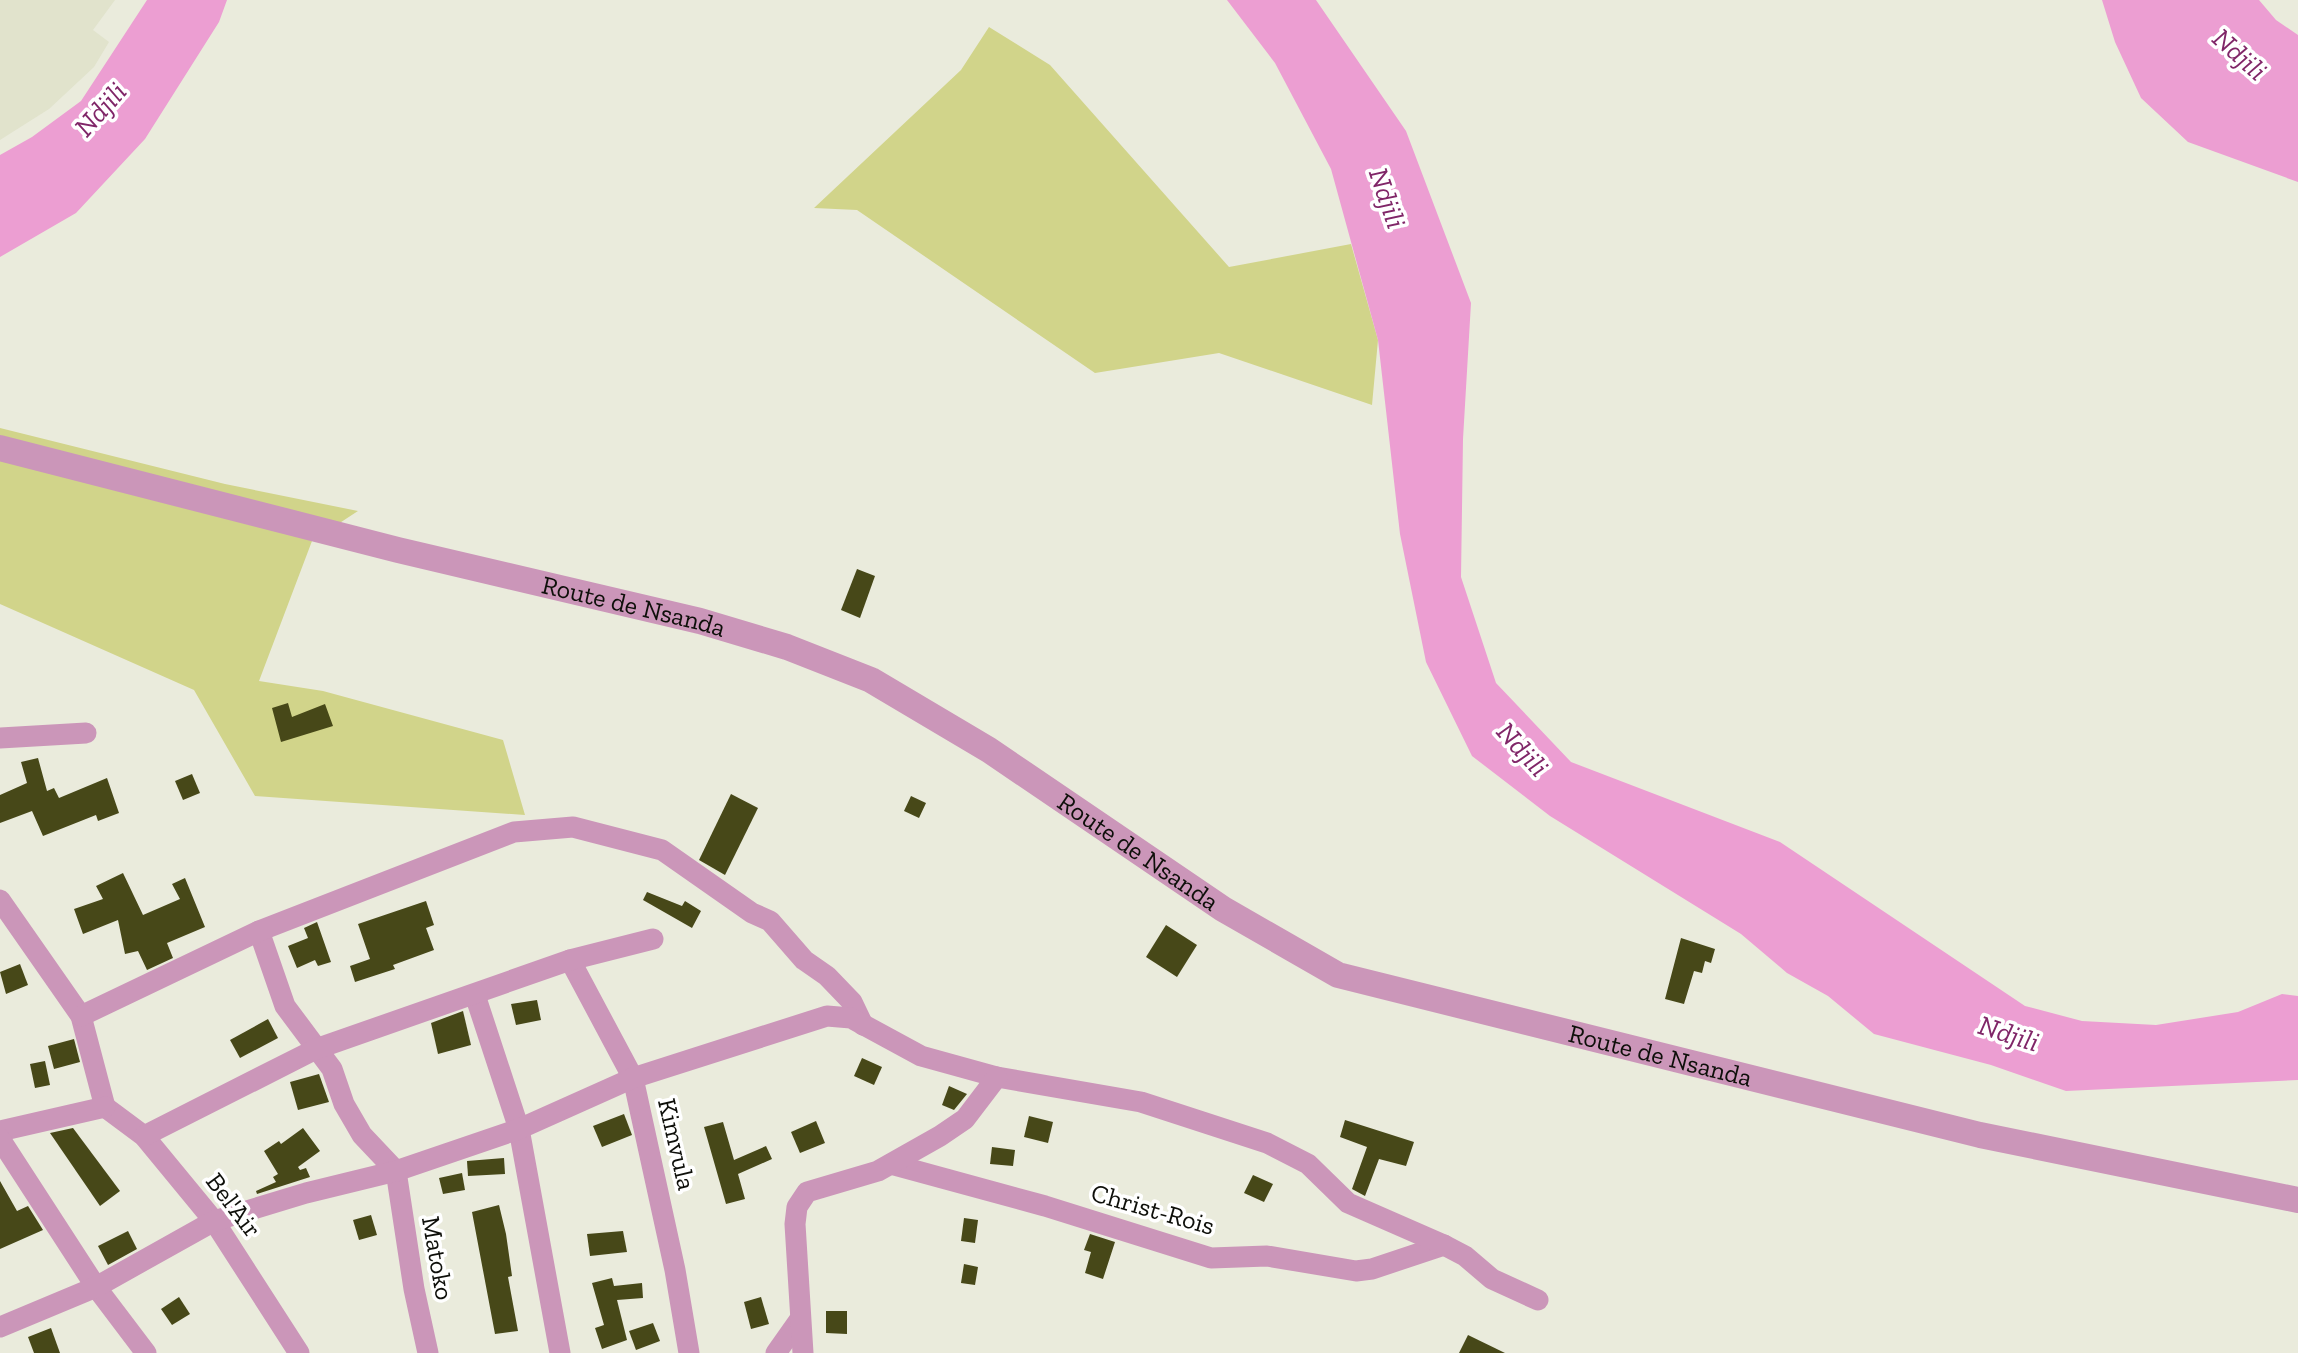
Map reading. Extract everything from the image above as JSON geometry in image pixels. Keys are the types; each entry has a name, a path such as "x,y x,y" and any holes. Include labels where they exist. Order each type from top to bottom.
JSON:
{"street":[{"name":"Route de Nsanda","path":"0,448 398,550 700,621 787,647 871,680 989,750 1223,909 1338,975 1980,1135 2298,1200"},
{"path":"0,738 86,733"},
{"path":"81,1016 259,931 514,832 573,827 662,850 751,914 770,921 804,960 827,976 852,1002 863,1025"},
{"path":"0,900 81,1016 105,1107 0,1131"},
{"path":"259,931 285,1006 332,1069 344,1104 362,1135 396,1171"},
{"path":"144,1136 316,1049 570,960 653,939"},
{"name":"Kimvula","path":"570,960 633,1078 675,1270 689,1353"},
{"path":"475,995 519,1129 560,1353"},
{"path":"0,1327 96,1287 214,1221 306,1193 396,1171 519,1129 633,1078 827,1016 851,1018 921,1056 997,1077 1141,1102 1268,1143 1308,1164 1348,1203 1444,1245 1465,1256 1492,1279 1538,1300"},
{"path":"803,1353 797,1207 814,1188 878,1171 965,1119 997,1077"},
{"name":"Bel'Air","path":"105,1107 144,1136 214,1221 297,1349"},
{"path":"0,1139 96,1287 146,1353"},
{"name":"Christ-Rois","path":"891,1164 1045,1206 1211,1258 1267,1256 1356,1271 1372,1269 1444,1245"},
{"name":"Matoko","path":"396,1171 414,1289 428,1353"},
{"path":"776,1353 800,1320"},
{"path":"297,1349 304,1344 316,1353"}],"shaded area":[{"path":"0,0 115,0 93,30 109,42 94,67 49,109 0,140"}],"green space":[{"path":"989,27 1050,65 1229,267 1351,244 1378,340 1372,405 1219,353 1095,373 857,210 814,208 961,70"},
{"path":"0,428 225,484 358,511 312,541 259,681 323,691 503,740 525,815 255,796 194,690 0,604"}],"water":[{"name":"Ndjili","path":"147,0 227,0 219,22 145,139 76,213 0,257 0,155 32,137 81,101"},
{"name":"Ndjili","path":"1227,0 1316,0 1406,131 1471,303 1463,439 1461,577 1496,683 1571,762 1780,842 2025,1006 2082,1021 2156,1025 2238,1012 2282,994 2298,996 2298,1080 2066,1091 1991,1065 1874,1034 1828,996 1787,973 1741,934 1550,816 1472,756 1426,662 1400,534 1378,340 1331,169 1275,63"},
{"name":"Ndjili","path":"2102,0 2259,0 2276,20 2298,35 2298,182 2188,142 2141,98 2115,42"}],"building":[{"path":"857,569 875,576 860,618 841,610"},
{"path":"288,703 292,717 325,704 333,726 281,742 272,708"},
{"path":"38,758 47,791 54,788 59,798 107,778 119,813 98,821 96,815 43,836 32,811 0,823 0,795 27,783 21,762"},
{"path":"192,774 200,793 183,800 175,781"},
{"path":"731,794 758,808 725,875 699,860"},
{"path":"911,796 926,803 919,818 904,811"},
{"path":"123,873 143,915 180,899 172,884 185,878 205,927 167,943 173,958 147,970 138,951 125,954 118,920 83,934 74,909 103,899 96,886"},
{"path":"647,892 682,906 685,901 701,911 692,928 643,900"},
{"path":"426,901 434,925 426,928 434,950 393,965 395,969 355,982 350,966 370,959 358,924"},
{"path":"317,922 331,962 318,966 315,960 297,968 288,946 308,938 304,928"},
{"path":"1166,925 1197,945 1177,977 1146,957"},
{"path":"1681,938 1715,949 1711,963 1705,961 1702,973 1694,971 1684,1004 1665,999"},
{"path":"20,964 28,985 6,994 0,972"},
{"path":"537,1000 541,1020 516,1025 511,1004"},
{"path":"463,1011 471,1045 438,1054 431,1023"},
{"path":"268,1019 278,1038 240,1058 230,1040"},
{"path":"74,1039 80,1062 54,1069 48,1046"},
{"path":"862,1058 882,1067 874,1085 854,1076"},
{"path":"45,1061 50,1085 35,1088 30,1064"},
{"path":"319,1074 329,1102 298,1110 290,1082"},
{"path":"949,1086 967,1094 954,1110 942,1105"},
{"path":"624,1114 632,1135 602,1147 593,1126"},
{"path":"1029,1116 1053,1122 1048,1143 1024,1137"},
{"path":"1345,1120 1414,1142 1406,1166 1379,1159 1365,1196 1352,1189 1367,1147 1340,1137"},
{"path":"816,1121 825,1143 800,1153 791,1132"},
{"path":"723,1122 734,1160 766,1146 772,1159 738,1174 745,1199 726,1204 704,1127"},
{"path":"73,1128 120,1191 100,1206 50,1133"},
{"path":"303,1128 320,1151 298,1167 300,1170 306,1168 310,1177 257,1194 256,1191 276,1182 273,1177 278,1174 264,1151 279,1141 281,1144"},
{"path":"992,1147 1015,1150 1013,1166 990,1164"},
{"path":"504,1158 505,1174 468,1176 467,1161"},
{"path":"462,1173 465,1190 443,1194 439,1178"},
{"path":"1253,1175 1273,1184 1264,1202 1244,1193"},
{"path":"0,1181 17,1211 28,1206 43,1230 0,1249"},
{"path":"499,1205 506,1234 512,1276 508,1277 518,1331 495,1334 472,1212"},
{"path":"371,1215 377,1235 359,1240 353,1220"},
{"path":"964,1218 978,1220 975,1243 961,1241"},
{"path":"128,1231 137,1249 108,1265 98,1246"},
{"path":"623,1231 627,1252 590,1256 587,1234"},
{"path":"1090,1234 1115,1242 1103,1279 1085,1273 1091,1252 1084,1250"},
{"path":"964,1264 978,1267 975,1285 961,1283"},
{"path":"612,1278 614,1286 642,1283 643,1298 617,1300 627,1340 602,1349 595,1328 604,1325 592,1283"},
{"path":"179,1297 190,1314 172,1325 161,1309"},
{"path":"761,1297 769,1324 751,1329 744,1302"},
{"path":"826,1311 847,1311 847,1334 826,1333"},
{"path":"653,1323 660,1341 636,1350 629,1331"},
{"path":"51,1328 60,1353 34,1353 28,1337"},
{"path":"1468,1335 1505,1353 1459,1353"}]}
